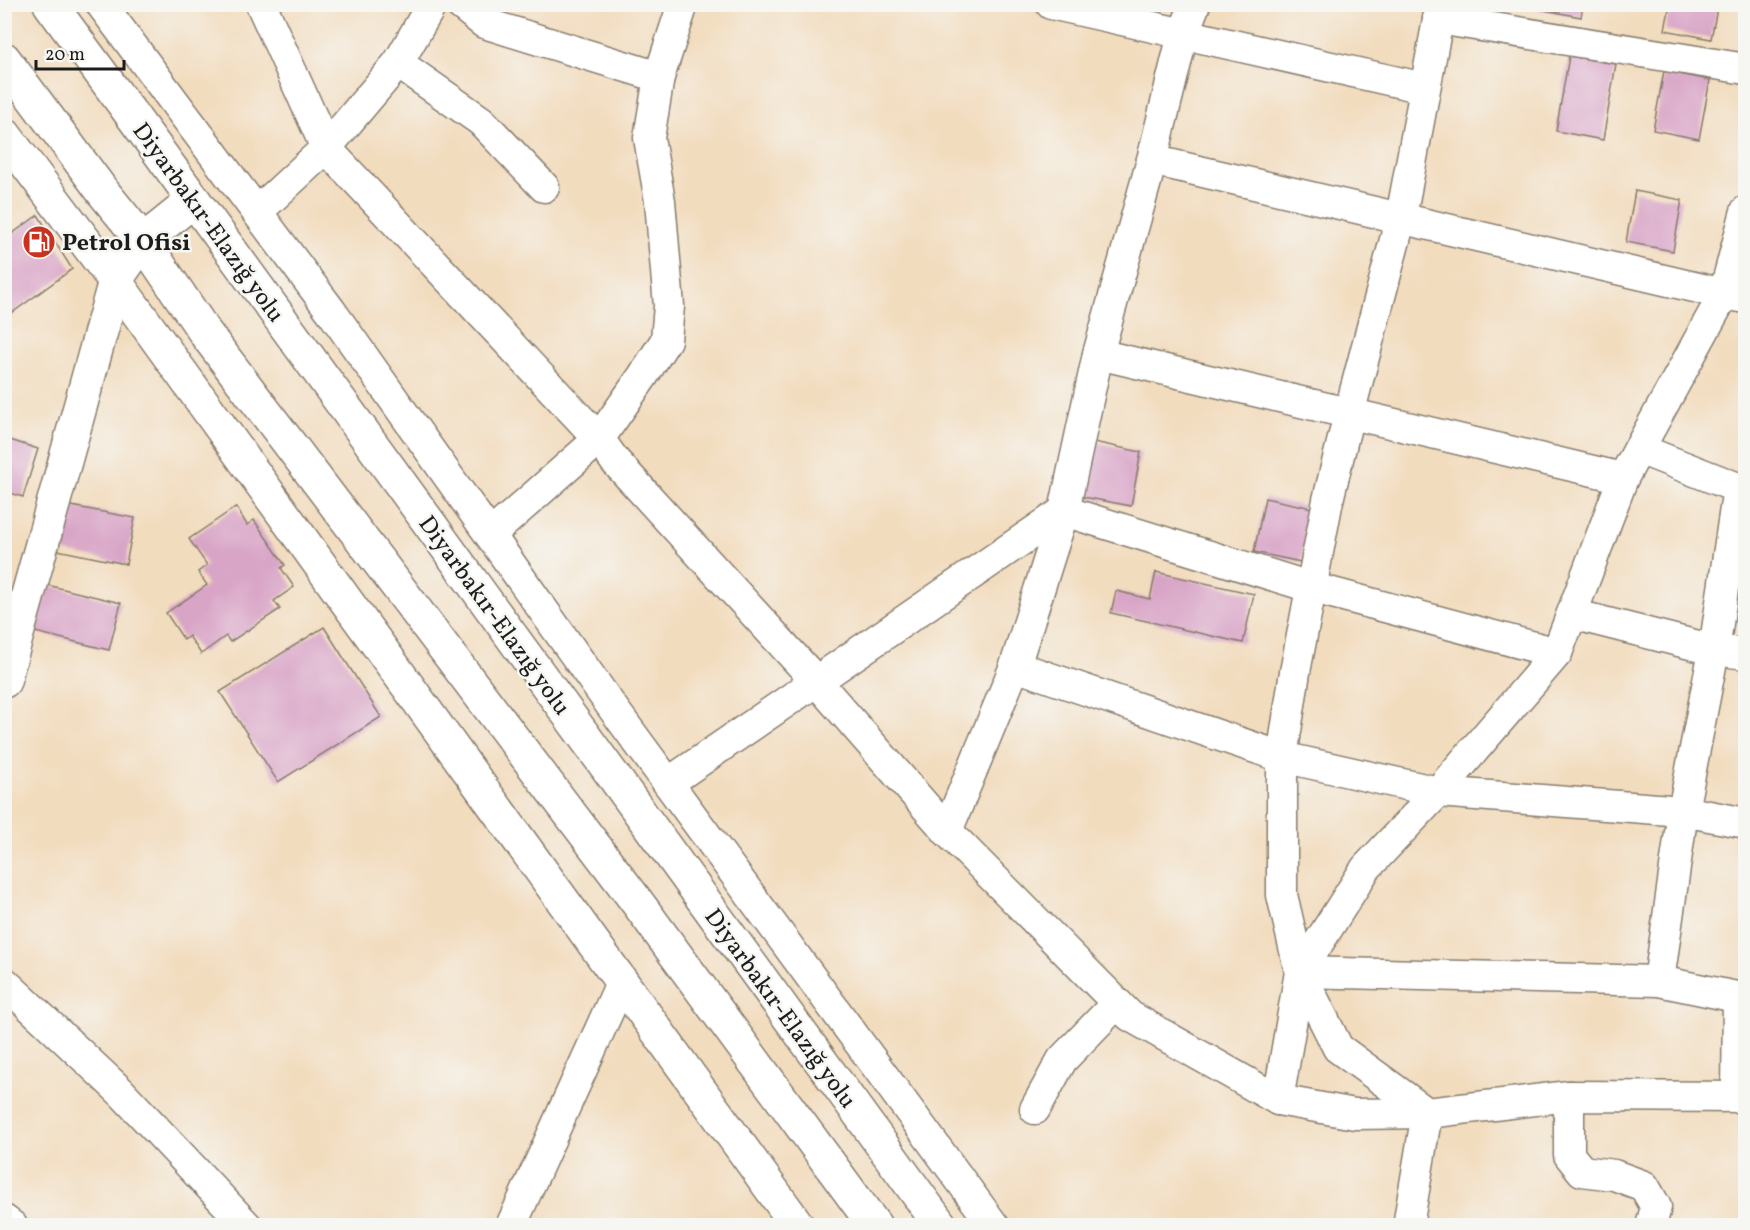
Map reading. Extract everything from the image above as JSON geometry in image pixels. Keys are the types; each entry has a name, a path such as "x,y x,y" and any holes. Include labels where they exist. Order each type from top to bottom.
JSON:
{"main road":[{"name":"Diyarbakır-Elazığ yolu","path":"50,4 940,1226"},
{"path":"4,59 142,241 206,334 637,902 875,1226"},
{"path":"4,134 115,281 798,1226"},
{"path":"4,681 115,281 142,241 194,200"}],"street":[{"path":"101,4 331,311 668,783 994,1226"},
{"path":"261,4 326,148 599,439 615,461 817,682 947,831 1130,1016 1278,1100 1354,1114 1427,1113 1569,1096 1741,1097 1742,998 1659,981 1300,972"},
{"path":"257,212 326,148 398,63 432,4"},
{"path":"460,4 484,22 659,77"},
{"path":"490,535 599,439 666,340 669,306 660,201 649,138 659,77 682,4"},
{"path":"1051,4 1424,88"},
{"path":"947,831 1015,666 1064,511 1098,354 1152,160 1183,34 1194,4"},
{"path":"1427,1113 1338,1048 1300,972 1282,895 1282,757 1310,587 1349,414 1401,217 1440,12 1746,69"},
{"path":"398,63 481,121 544,187"},
{"path":"1152,160 1735,296"},
{"path":"1278,1100 1300,972 1366,868 1438,792 1557,653 1623,478 1735,296 1746,211"},
{"path":"1098,354 1623,478"},
{"path":"1639,449 1742,488 1683,811 1659,981"},
{"path":"1064,511 1310,587 1557,653"},
{"path":"668,783 1064,511"},
{"path":"1572,614 1714,650 1746,654"},
{"path":"1015,666 1282,757 1438,792 1683,811 1746,823"},
{"path":"511,1226 622,981"},
{"path":"4,982 121,1092 248,1226"},
{"path":"1035,1109 1062,1060 1117,1004"},
{"path":"1569,1096 1569,1155 1582,1171 1614,1175 1644,1186 1656,1207 1651,1226"},
{"path":"1408,1226 1427,1113"},
{"path":"4,1220 12,1226"}],"building":[{"path":"1538,4 1583,4 1581,17 1538,9"},
{"path":"1670,4 1718,4 1711,39 1665,30"},
{"path":"1569,56 1616,64 1603,140 1556,131"},
{"path":"1664,71 1710,80 1699,139 1653,130"},
{"path":"1635,191 1682,200 1673,251 1626,242"},
{"path":"38,215 72,269 5,318 5,239"},
{"path":"4,438 38,449 23,497 4,491"},
{"path":"1089,441 1141,452 1131,506 1078,496"},
{"path":"1265,498 1312,508 1301,562 1254,552"},
{"path":"66,505 135,518 126,564 57,550"},
{"path":"236,507 247,525 254,520 285,565 281,568 294,587 274,601 280,609 230,642 226,636 201,654 189,636 184,640 166,613 207,585 198,572 207,565 189,539"},
{"path":"1156,572 1254,594 1243,643 1111,613 1116,591 1150,599"},
{"path":"47,585 121,603 109,650 35,632"},
{"path":"324,627 381,717 278,782 220,692"}],"place":[{"name":"Petrol Ofisi","path":"39,242"}]}
